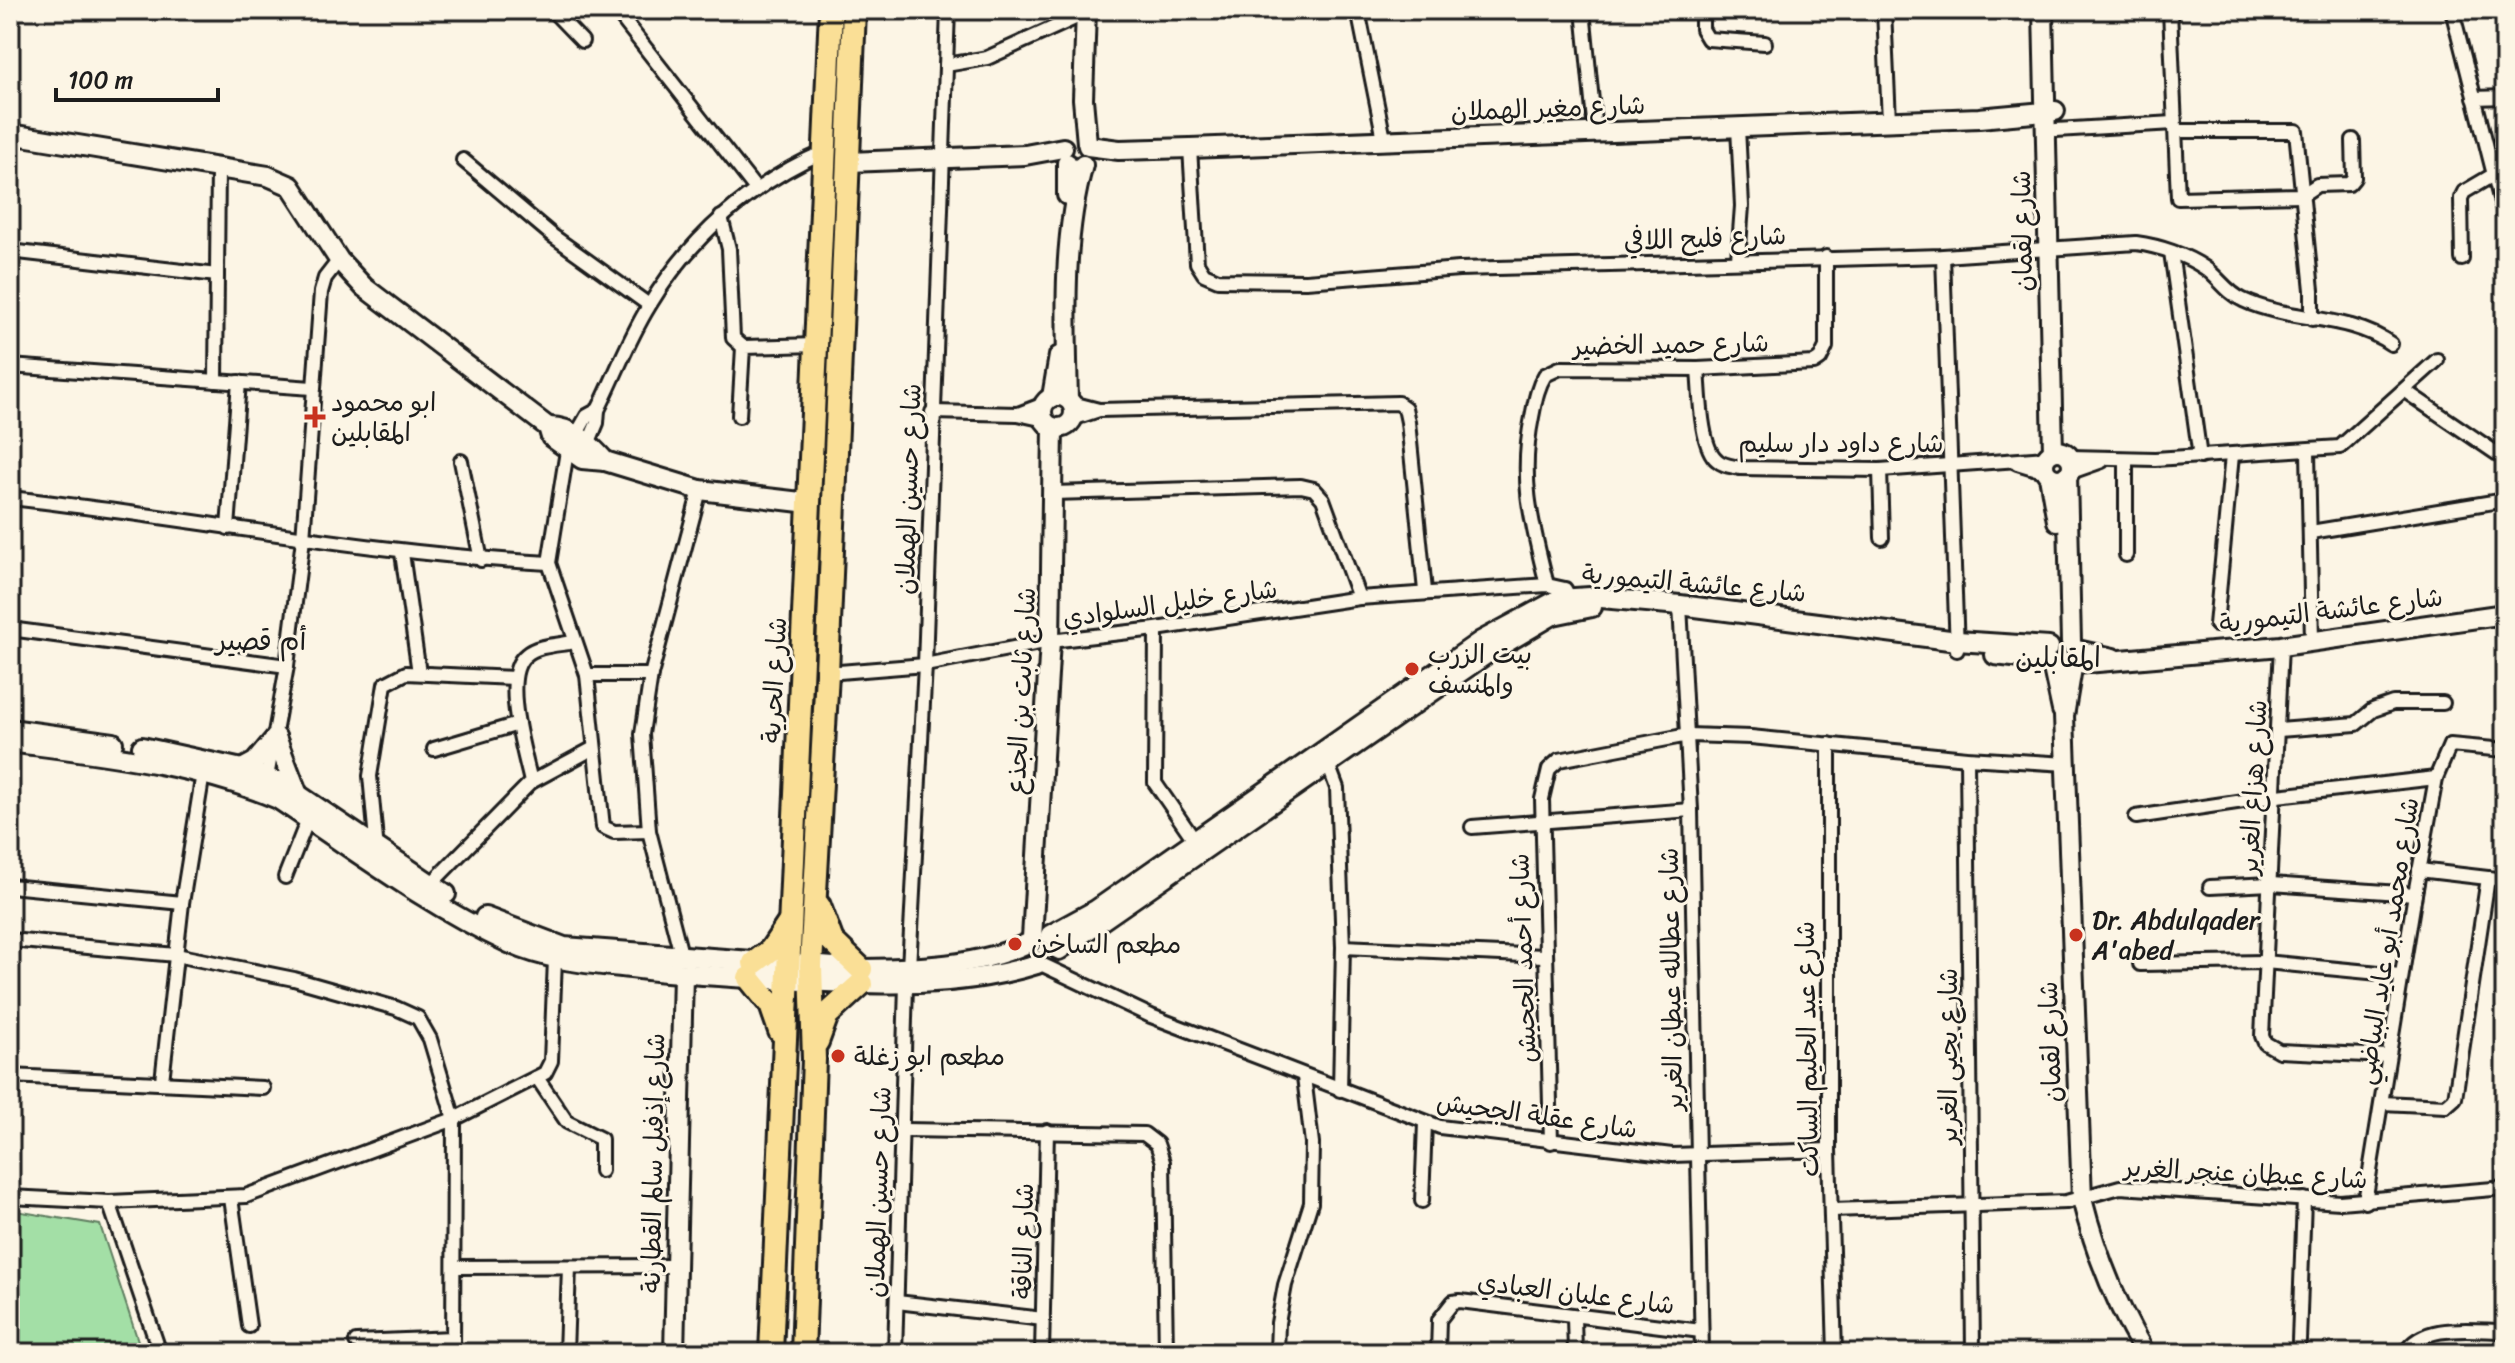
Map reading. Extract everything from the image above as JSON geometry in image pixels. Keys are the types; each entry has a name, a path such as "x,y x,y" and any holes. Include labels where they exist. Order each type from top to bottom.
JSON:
{"highway":[{"name":"شارع الحرية","path":"803,1353 814,1059 791,918 831,10"},
{"name":"شارع الحرية","path":"771,1353 783,1045 815,890 854,10"},
{"path":"814,1059 827,1015 861,977 832,941 815,890"},
{"path":"783,1045 771,1005 752,970 779,941 791,918"}],"street":[{"path":"552,10 582,41"},
{"name":"شارع حسين الهملان","path":"895,1353 907,976 925,665 948,10"},
{"path":"1358,10 1384,139"},
{"path":"1583,10 1595,132"},
{"path":"1702,10 1702,29 1708,39 1765,43"},
{"path":"1884,10 1889,121"},
{"name":"شارع لقمان","path":"2043,10 2051,121"},
{"name":"شارع لقمان","path":"2052,10 2052,250 2059,565 2082,1199 2094,1246 2110,1286 2145,1353"},
{"path":"2170,10 2178,198 2302,195 2317,185 2349,184 2354,178 2353,140"},
{"path":"2452,10 2505,218"},
{"path":"946,65 987,58 1086,12"},
{"name":"شارع ثابت بن الجذع","path":"1044,948 1037,872 1063,323 1083,99 1086,12"},
{"path":"621,17 755,188"},
{"path":"2474,98 2505,97"},
{"name":"شارع مغير الهملان","path":"849,162 1889,121 1979,118 2051,121"},
{"path":"2051,121 2294,129 2312,319"},
{"path":"1738,128 1742,206 1738,259"},
{"path":"10,134 268,176 291,186 339,260 364,287 548,427 551,437 605,461 700,490 809,503"},
{"name":"شارع فليح اللافي","path":"1190,148 1197,263 1210,278 1306,281 1459,269 1738,259 1943,256 2136,243 2171,252 2204,267 2242,300 2312,319 2361,328 2391,344"},
{"path":"649,831 614,832 603,827 587,675 549,563 564,478 649,305 721,217 755,188 792,165 826,151"},
{"path":"463,160 553,236 649,305"},
{"path":"216,381 218,168"},
{"path":"2462,259 2461,198 2464,192 2493,175"},
{"path":"721,217 729,249 733,338 743,347 817,345"},
{"path":"10,251 217,275"},
{"path":"2171,252 2200,457"},
{"path":"1943,256 1953,466 1957,646"},
{"name":"شارع حميد الخضير","path":"1547,585 1526,498 1526,445 1539,384 1545,375 1560,368 1698,369 1814,363 1826,347 1826,257"},
{"path":"265,785 287,666 303,539 322,285 339,260"},
{"path":"739,416 743,347"},
{"name":"شارع داود دار سليم","path":"1698,369 1705,437 1710,453 1723,464 1740,468 1880,470 2330,450 2347,443 2437,360"},
{"path":"10,366 312,388"},
{"path":"228,528 239,382"},
{"path":"2405,391 2505,459"},
{"path":"932,412 1018,414 1398,403 1405,408 1408,422 1425,591"},
{"path":"2308,452 2312,641"},
{"path":"2216,625 2232,455"},
{"path":"2126,459 2126,555"},
{"path":"461,461 481,560"},
{"path":"1880,470 1882,538"},
{"path":"1056,500 1301,486 1314,489 1323,499 1359,598"},
{"path":"682,966 649,831 642,734 651,675 700,490"},
{"path":"10,498 114,509 402,553 549,563"},
{"path":"2311,532 2505,500"},
{"path":"402,553 419,673"},
{"path":"1547,585 1565,589 1572,603"},
{"name":"شارع خليل السلوادي","path":"827,673 925,665 1050,641 1156,629 1359,598 1425,591 1547,585"},
{"name":"شارع عائشة التيمورية","path":"1044,948 1481,641 1549,602 1680,610 1957,646 2116,659 2281,646 2505,614"},
{"name":"شارع عائشة التيمورية","path":"1044,948 1328,764 1485,655 1572,603"},
{"name":"شارع عطالله عبطان الغرير","path":"1680,610 1691,810 1702,1353"},
{"path":"10,629 287,666"},
{"path":"1156,629 1155,783 1195,841"},
{"path":"531,782 518,724 514,678 523,656 532,650 574,642"},
{"name":"شارع هزاع الغرير","path":"2281,646 2277,796 2261,1024 2265,1043 2270,1048 2388,1056"},
{"path":"375,854 370,776 383,690 396,677 419,673 514,678"},
{"path":"587,675 651,675"},
{"path":"2279,730 2356,724 2373,710 2393,703 2443,703"},
{"path":"434,749 518,724"},
{"path":"10,729 149,748 204,767 297,792 375,854 509,943 560,953 682,966 861,977 984,977 1044,948"},
{"path":"1541,820 1544,783 1549,769 1559,760 1688,735 1729,735 1967,758 2067,764"},
{"path":"10,742 204,767 242,769 255,762 276,737"},
{"path":"276,737 297,792"},
{"name":"شارع عبد الحليم الساكت","path":"1829,744 1829,1150 1835,1353"},
{"name":"شارع محمد أبو عايد البياضي","path":"2365,1202 2400,975 2436,778 2450,745 2505,750"},
{"path":"426,890 531,782 594,748"},
{"name":"شارع يحيى الغرير","path":"1967,758 1973,1353"},
{"path":"1328,764 1337,788 1343,947 1340,1090"},
{"path":"162,1081 182,903 204,767"},
{"path":"242,769 308,819 375,854"},
{"path":"2136,817 2277,796 2436,778"},
{"name":"شارع أحمد الجحيش","path":"1472,827 1691,810"},
{"path":"285,877 308,819"},
{"name":"شارع أحمد الجحيش","path":"1541,820 1551,1142"},
{"path":"2419,870 2505,880"},
{"path":"2382,1103 2446,1106 2455,1098 2488,878"},
{"path":"2210,887 2271,884 2415,894"},
{"path":"10,886 182,903"},
{"path":"10,940 176,955 294,979 411,1013 425,1027 454,1119 453,1353"},
{"path":"1343,947 1544,956"},
{"name":"شارع عقلة الجحيش","path":"1044,948 1075,981 1304,1077 1425,1123 1459,1131 1551,1142 1696,1154 1829,1150"},
{"path":"10,1197 109,1202 231,1198 281,1186 454,1119 538,1079 551,1061 560,953"},
{"path":"2140,964 2265,962 2400,975"},
{"name":"شارع إذفيل سالم القطارنة","path":"674,1353 682,966"},
{"path":"10,1076 263,1088"},
{"path":"1277,1353 1278,1323 1285,1285 1311,1203 1312,1143 1304,1077"},
{"path":"538,1079 567,1122 601,1139 601,1171"},
{"path":"1422,1201 1425,1123"},
{"path":"904,1130 1144,1134 1157,1144 1163,1162 1166,1353"},
{"name":"شارع الناقة","path":"1042,1353 1047,1131"},
{"name":"شارع عبطان عنجر الغرير","path":"1832,1210 2082,1199 2102,1190 2146,1186 2365,1202 2505,1188"},
{"path":"231,1198 249,1326"},
{"path":"2299,1341 2304,1199"},
{"path":"109,1202 160,1353"},
{"path":"455,1267 677,1266"},
{"path":"566,1353 569,1267"},
{"path":"897,1302 1043,1319"},
{"name":"شارع عليان العبادي","path":"1438,1353 1439,1320 1453,1302 1701,1331"},
{"path":"1574,1317 1575,1353"},
{"path":"2405,1353 2414,1341 2431,1333 2505,1331"},
{"path":"356,1342 453,1338"}],"green space":[{"path":"10,1210 100,1225 142,1353 10,1353"}],"place":[{"name":"ابو محمود المقابلين","path":"315,417"},
{"name":"بيت الزرب والمنسف","path":"1412,669"},
{"name":"Dr. Abdulqader A'abed","path":"2076,935"},
{"name":"مطعم الساخن","path":"1015,944"},
{"name":"مطعم ابو زغلة","path":"838,1056"}],"district":[{"name":"أم قصير","path":"261,640"},
{"name":"المقابلين","path":"2058,657"}]}
